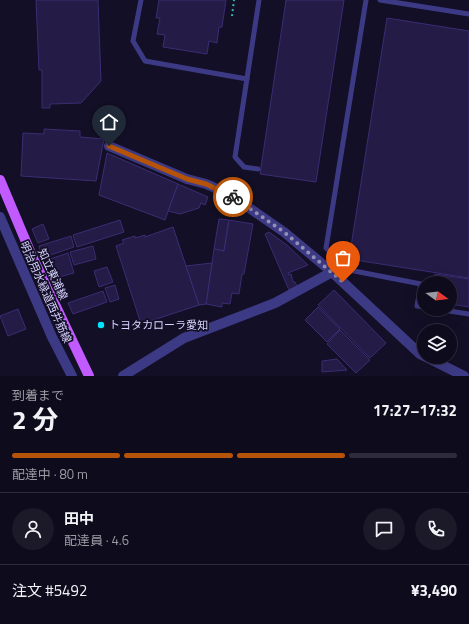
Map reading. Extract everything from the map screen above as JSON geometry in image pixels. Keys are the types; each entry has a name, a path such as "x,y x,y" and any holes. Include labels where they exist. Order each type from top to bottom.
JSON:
{"main road":[{"name":"知立東浦線","path":"0,180 32,256 89,376"}],"street":[{"path":"109,146 187,179 206,184 229,194 284,232 332,272 417,351"},
{"name":"明治用水緑道西井筋線","path":"0,217 52,337 72,376"},
{"path":"123,376 184,338 275,303 332,272"},
{"path":"439,364 464,376"}],"lane":[{"path":"141,0 133,40 145,61 247,79"},
{"path":"258,169 244,167 235,157 259,0"},
{"path":"366,0 326,248 349,270 417,283"},
{"path":"380,0 469,14"},
{"path":"457,312 469,314"}],"path":[{"path":"232,16 234,0"}],"building":[{"path":"36,0 98,0 101,81 81,103 50,104 50,108 42,108 42,70 39,70"},
{"path":"159,0 226,0 222,27 219,27 217,43 209,41 207,54 163,47 165,35 157,34 160,18 156,18"},
{"path":"286,0 344,0 316,182 260,174"},
{"path":"387,18 469,31 469,278 349,259"},
{"path":"44,129 80,131 80,137 104,139 96,181 21,176 23,133 44,134"},
{"path":"107,153 178,184 165,220 99,195"},
{"path":"178,184 208,197 205,205 201,203 199,208 180,214 168,211"},
{"path":"219,219 229,220 224,251 214,249"},
{"path":"120,220 124,232 77,247 73,235"},
{"path":"229,220 253,224 239,294 232,293 230,304 222,303 222,307 206,304 214,249 224,251"},
{"path":"43,224 49,239 38,243 32,229"},
{"path":"173,227 199,305 141,324 116,246 124,243 122,240 135,236 135,238 145,235 145,237"},
{"path":"269,232 287,245 308,265 288,273 289,275 291,274 293,282 295,282 297,286 289,290 265,234"},
{"path":"71,236 74,247 42,258 39,246"},
{"path":"93,246 96,259 74,265 70,252"},
{"path":"68,253 74,273 55,278 50,259"},
{"path":"212,263 206,304 199,305 186,266"},
{"path":"107,267 113,282 99,287 94,271"},
{"path":"435,274 449,276 435,276"},
{"path":"457,277 469,279 469,307 457,305"},
{"path":"115,285 119,299 110,302 105,288"},
{"path":"334,290 386,343 370,358 318,305"},
{"path":"103,291 107,302 73,314 68,303"},
{"path":"318,307 340,329 327,342 305,320"},
{"path":"18,309 26,329 8,336 0,316"},
{"path":"340,330 370,360 356,373 327,344"},
{"path":"337,359 347,370 322,372 322,361"}],"way so far":[{"path":"233,197 284,232 343,282"}],"place":[{"name":"トヨタカローラ愛知","path":"101,325"}],"route":[{"path":"109,146 187,179 206,184 233,197"}]}
